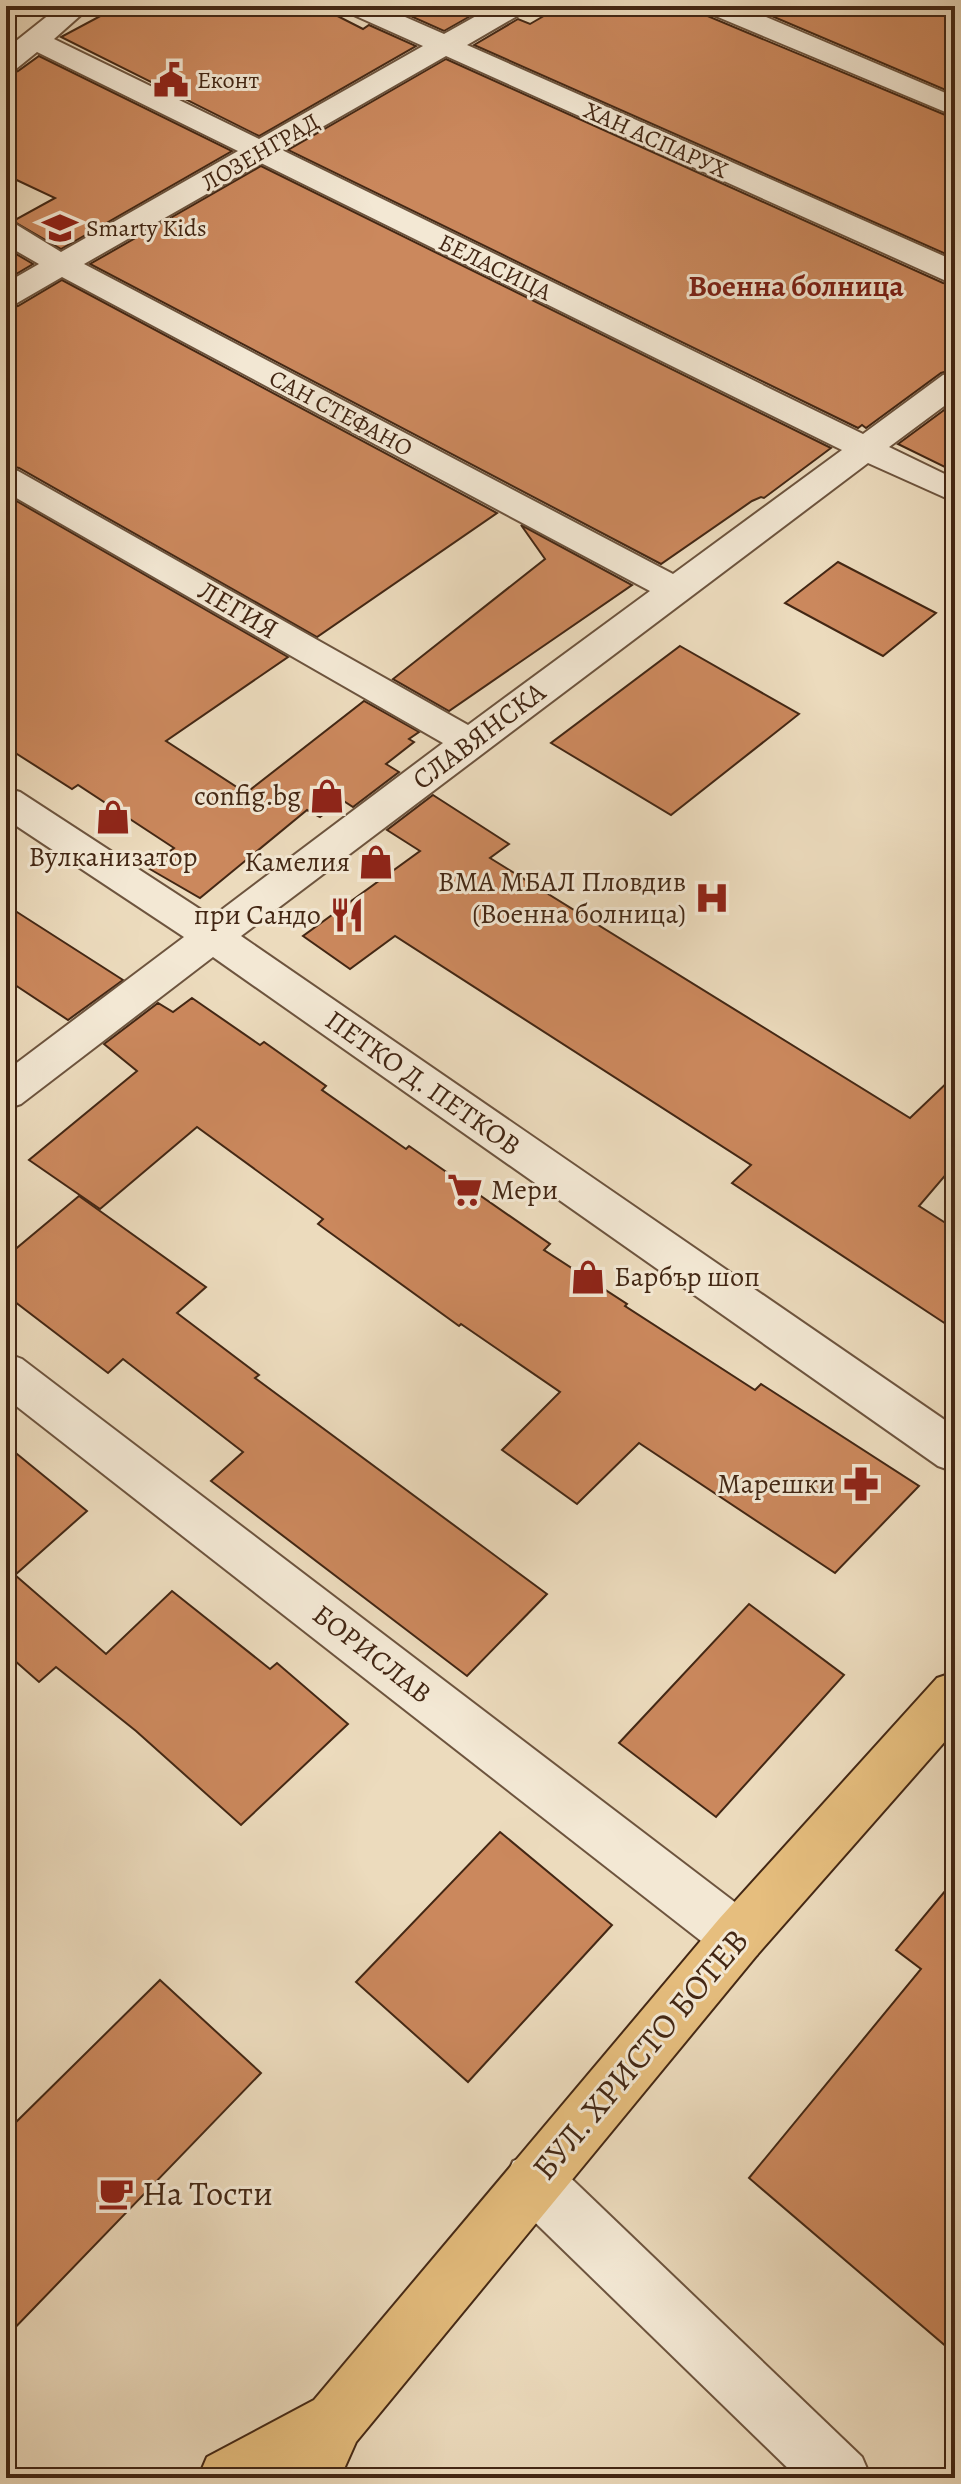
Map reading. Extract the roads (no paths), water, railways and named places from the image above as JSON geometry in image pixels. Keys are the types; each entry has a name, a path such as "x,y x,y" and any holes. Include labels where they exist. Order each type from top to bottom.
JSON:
{"main road":[{"name":"БУЛ. ХРИСТО БОТЕВ","path":"309,2478 335,2421 738,1937 955,1694"},
{"name":"БУЛ. ХРИСТО БОТЕВ","path":"228,2478 335,2421"}],"street":[{"path":"7,61 77,6"},
{"name":"ХАН АСПАРУХ","path":"357,6 955,273"},
{"name":"ЛОЗЕНГРАД","path":"6,296 514,6"},
{"path":"716,6 955,107"},
{"name":"БЕЛАСИЦА","path":"36,41 955,492"},
{"name":"САН СТЕФАНО","path":"6,232 62,265 677,591"},
{"name":"СЛАВЯНСКА","path":"6,1093 470,742 955,382"},
{"name":"ЛЕГИЯ","path":"6,478 470,742"},
{"name":"ПЕТКО Д. ПЕТКОВ","path":"6,801 213,937 955,1452"},
{"name":"БОРИСЛАВ","path":"6,1372 738,1937"},
{"path":"533,2181 841,2478"}],"place":[{"name":"Еконт","path":"171,80"},
{"name":"Smarty Kids","path":"60,228"},
{"name":"config.bg","path":"327,796"},
{"name":"Вулканизатор","path":"113,817"},
{"name":"Камелия","path":"376,862"},
{"name":"ВМА МБАЛ Пловдив (Военна болница)","path":"712,898"},
{"name":"при Сандо","path":"347,915"},
{"name":"Мери","path":"465,1190"},
{"name":"Барбър шоп","path":"588,1277"},
{"name":"Марешки","path":"861,1484"},
{"name":"На Тости","path":"116,2193"}],"district":[{"name":"Военна болница","path":"796,286"}]}
